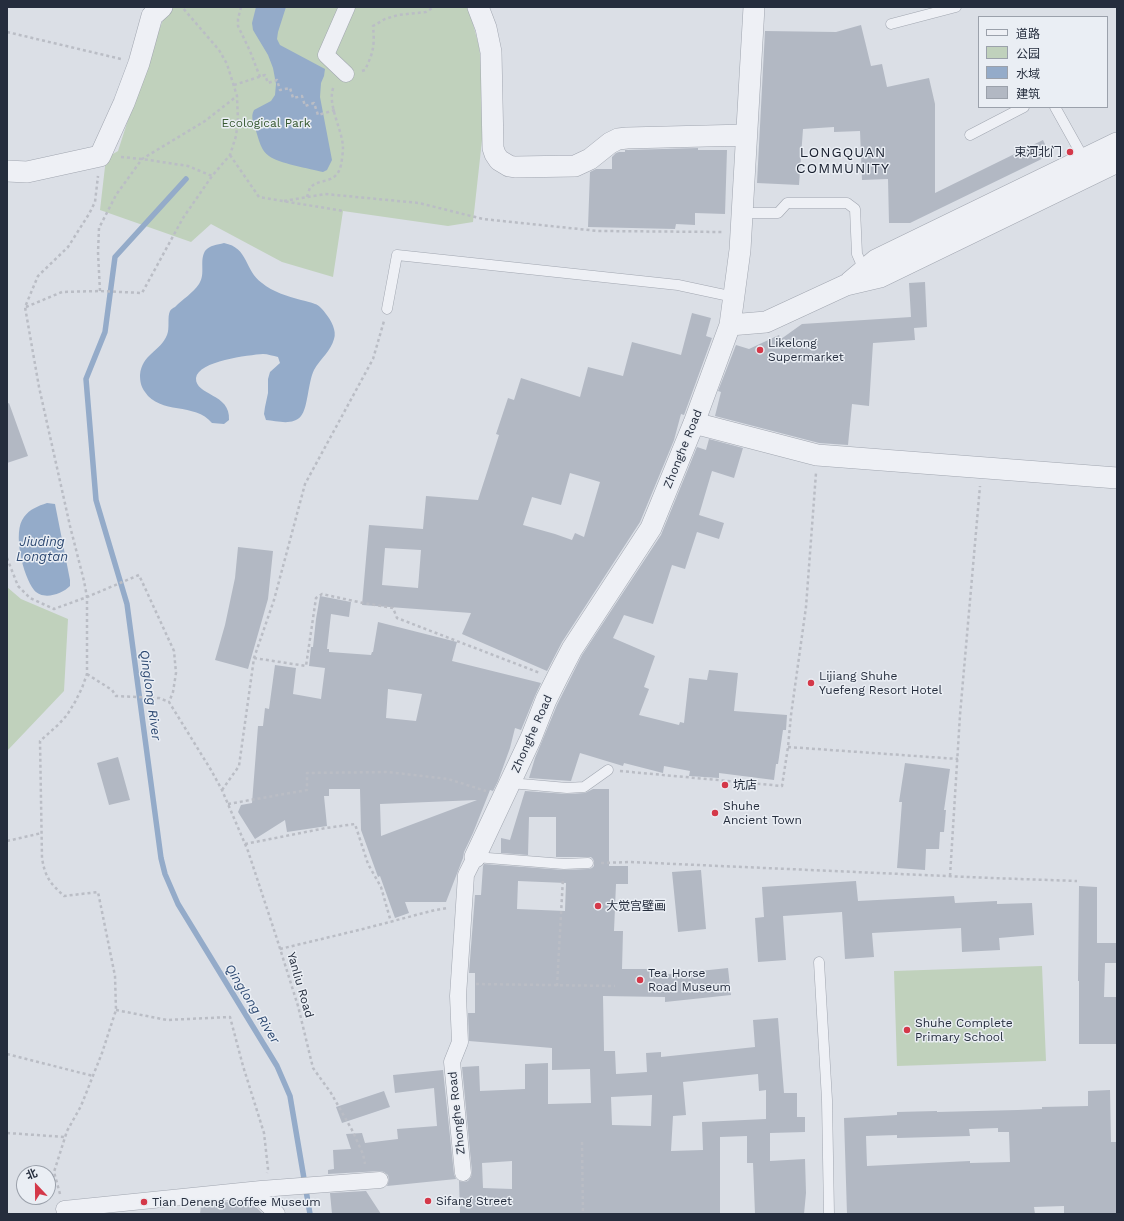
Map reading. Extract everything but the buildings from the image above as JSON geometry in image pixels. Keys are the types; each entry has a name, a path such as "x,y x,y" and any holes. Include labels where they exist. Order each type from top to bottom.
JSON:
{"street":[{"path":"7,171 26,172 100,156 124,103 139,63 152,16 162,7"},
{"path":"346,74 326,56 347,7"},
{"path":"478,7 486,28 491,52 493,148 495,154 504,163 515,167 575,166 590,159 610,143 627,138 746,135"},
{"name":"Zhonghe Road","path":"463,1173 452,1062 460,1042 458,996 466,875 531,738 556,679 572,649 650,528 694,423 730,325 740,250 754,7"},
{"path":"846,285 876,260 1117,143"},
{"path":"730,325 766,322 846,285 880,277 1117,162"},
{"path":"694,423 817,455 1117,478"},
{"path":"64,1209 374,1180"},
{"path":"260,1190 277,1214"}],"lane":[{"path":"891,24 956,7"},
{"path":"970,135 1022,108"},
{"path":"1055,108 1084,159"},
{"path":"741,223 778,213 787,203 847,203 855,209 857,254 864,270"},
{"path":"387,309 397,255 678,285 734,297"},
{"path":"507,790 584,787 608,770"},
{"path":"475,857 564,864 588,864"},
{"path":"819,962 827,1100 829,1214"}],"path":[{"path":"25,307 62,292 100,291 142,293 183,218 212,176 230,155 236,136 238,122 237,96 234,85 227,64 219,50 182,7"},
{"path":"241,7 238,26 260,77"},
{"path":"307,197 310,189 315,184 335,177 339,172 341,164 343,146 331,96 335,82 339,77 346,74 353,75 365,70 372,55 375,41 373,26 385,19 398,15 426,12 434,7"},
{"path":"7,32 139,63"},
{"path":"234,85 265,75 268,83 277,80 280,90 290,88 293,98 302,96 305,106 314,103 318,115 334,110"},
{"path":"100,291 98,253 99,228 116,195 142,159 205,121 237,96"},
{"path":"230,155 259,197 343,210"},
{"path":"64,1209 54,1172 67,1131 93,1076 116,1010 115,976 98,892 64,896 51,883 43,866 40,741 67,715 82,688 87,674 87,597 39,387 25,307 38,276 68,248 83,226 95,202 100,156 142,159 188,166 212,176"},
{"path":"284,201 325,194 419,203 483,219 598,231 741,223"},
{"path":"222,790 239,766 254,658 274,600 305,484 373,359 387,309"},
{"path":"608,770 782,786 806,607 817,455"},
{"path":"950,876 960,715 981,468"},
{"path":"7,558 18,586 30,598 54,609 139,575 174,651 176,673 173,692 169,702 159,698 116,696 112,690 87,674"},
{"path":"254,658 306,666 316,598 322,594 363,604 393,608 397,618 556,679"},
{"name":"Yanliu Road","path":"169,702 222,790 245,844 280,949 298,1006 313,1068 331,1093 352,1130 374,1180"},
{"path":"788,747 958,759"},
{"path":"228,804 307,790 307,773 388,772 507,790"},
{"path":"245,844 326,828 355,824 368,864 381,887 391,922"},
{"path":"7,841 42,833"},
{"path":"588,864 630,862 1077,881"},
{"path":"557,986 564,864"},
{"path":"280,949 435,910 464,907"},
{"path":"459,984 615,986"},
{"path":"116,1010 166,1020 230,1017 264,1134 268,1169 260,1190"},
{"path":"7,1054 93,1076"},
{"path":"7,1133 65,1137"},
{"path":"582,1142 583,1214"}],"green space":[{"name":"Ecological Park","path":"174,7 467,7 479,46 486,104 473,222 448,226 343,211 333,277 282,262 211,224 191,242 100,210 106,158 118,151 147,61 163,20"},
{"path":"7,587 21,599 68,619 64,691 7,751"},
{"path":"1042,966 1046,1061 897,1066 894,971"}],"water":[{"path":"256,7 286,7 278,32 277,39 280,45 325,69 321,83 320,97 332,160 327,170 323,172 273,159 266,154 261,145 252,115 254,110 271,101 275,95 276,84 273,68 268,55 253,30 252,23"},
{"path":"224,243 232,246 242,254 256,278 262,283 280,293 317,305 324,311 333,326 335,336 333,343 314,370 310,381 305,407 301,416 294,421 285,422 266,420 264,414 268,393 268,379 270,372 280,363 278,357 263,354 225,360 205,367 199,372 196,378 197,384 225,405 228,411 229,420 224,424 212,423 205,417 196,413 159,404 151,399 142,386 140,375 141,368 144,362 164,341 167,335 171,309 191,293 199,284 202,276 203,255 205,251 211,246"},
{"name":"Jiuding Longtan","path":"47,503 55,504 70,586 62,592 47,596 34,590 26,575 20,554 19,533 21,524 26,514 34,508"}],"waterway":[{"name":"Qinglong River","path":"186,179 115,257 105,332 86,379 96,500 127,604 161,858 165,874 178,904 277,1066 290,1096 310,1214"}],"place":[{"name":"束河北门","path":"1070,152"},
{"name":"Likelong Supermarket","path":"760,350"},
{"name":"Lijiang Shuhe Yuefeng Resort Hotel","path":"811,683"},
{"name":"坑店","path":"725,785"},
{"name":"Shuhe Ancient Town","path":"715,813"},
{"name":"大觉宫壁画","path":"598,906"},
{"name":"Tea Horse Road Museum","path":"640,980"},
{"name":"Shuhe Complete Primary School","path":"907,1030"},
{"name":"Sifang Street","path":"428,1201"},
{"name":"Tian Deneng Coffee Museum","path":"144,1202"}],"district":[{"name":"LONGQUAN COMMUNITY","path":"843,162"}]}
